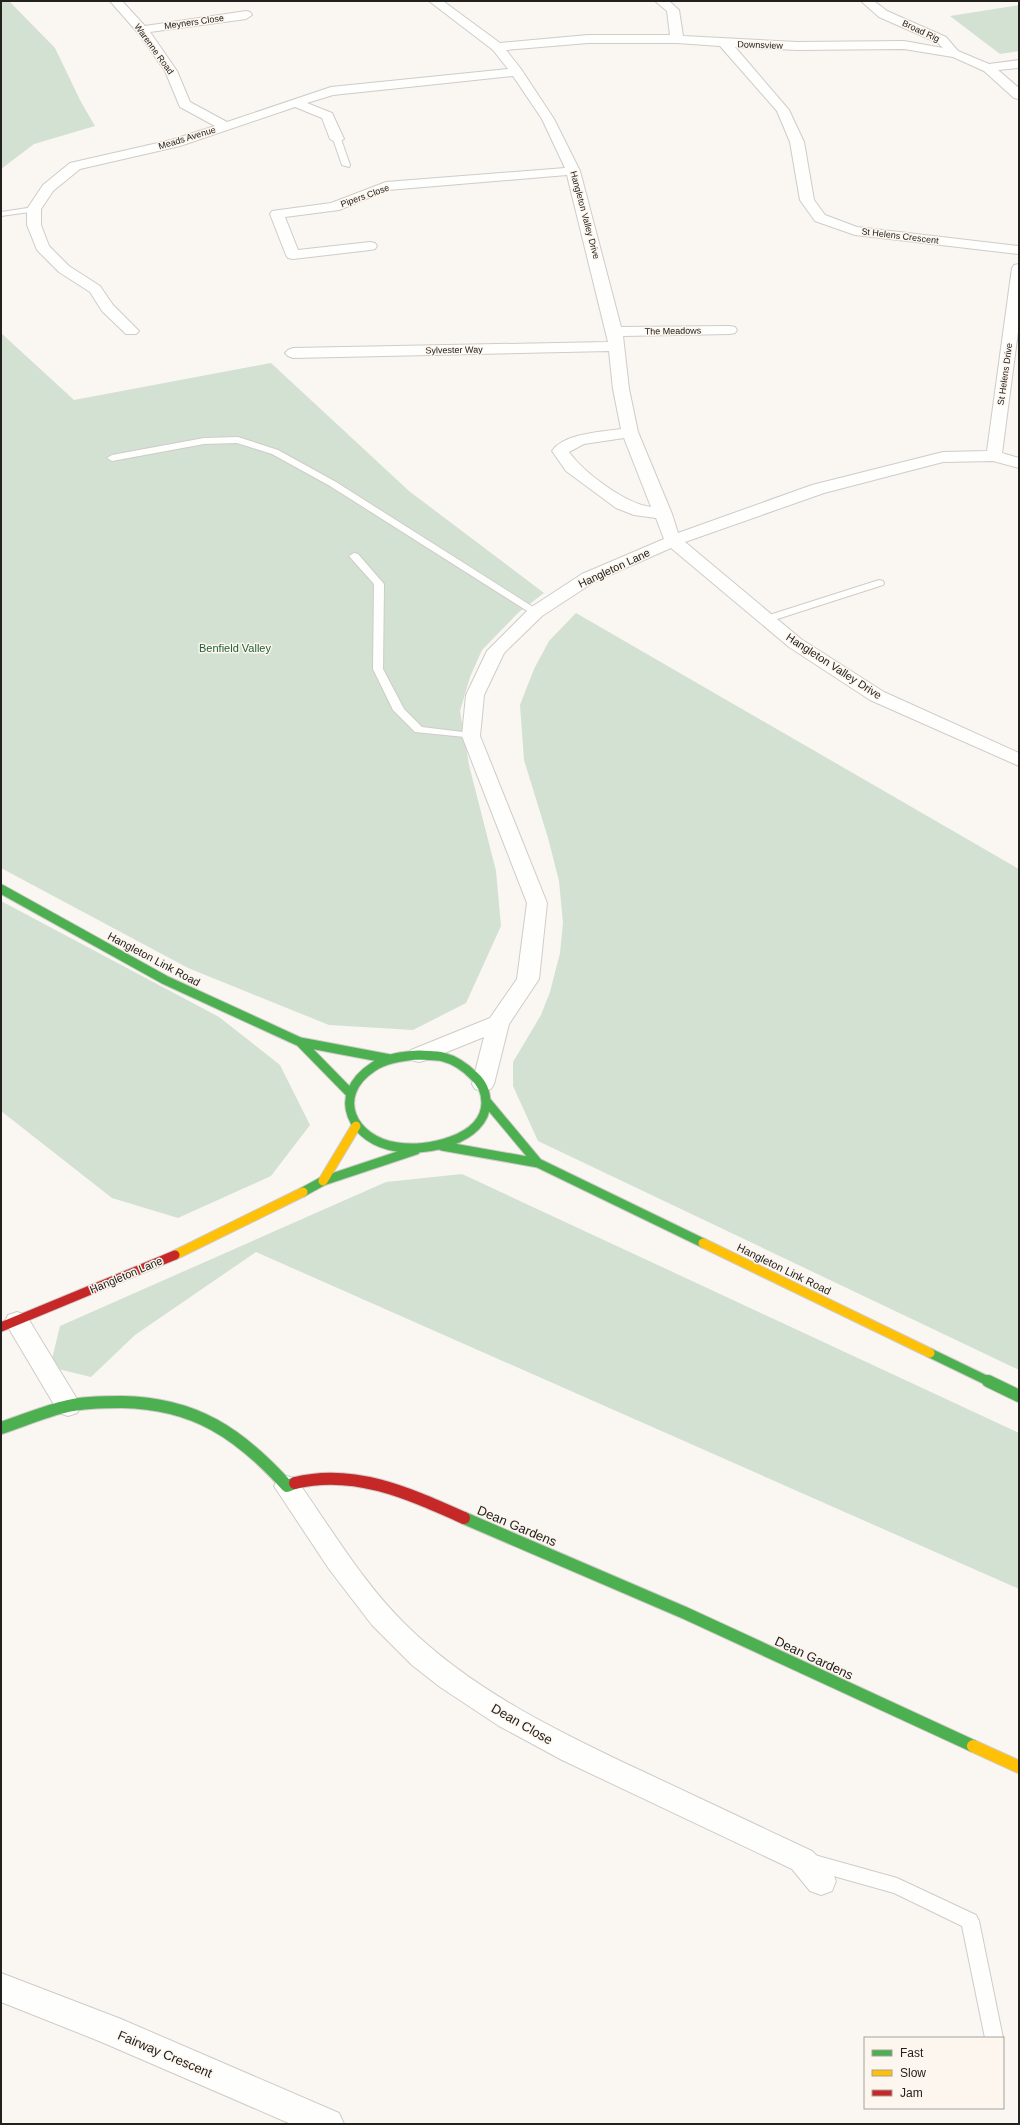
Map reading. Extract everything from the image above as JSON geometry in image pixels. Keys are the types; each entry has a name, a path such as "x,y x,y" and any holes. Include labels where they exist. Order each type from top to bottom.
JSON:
{"main road":[{"name":"Hangleton Link Road","path":"1,889 166,980 300,1042 390,1059"},
{"name":"Hangleton Link Road","path":"300,1042 349,1092"},
{"path":"419,1054 448,1059 469,1069 485,1093 481,1120 466,1135 442,1146 416,1150 392,1147 371,1139 356,1126 348,1110 349,1092 358,1078 372,1067 390,1059 419,1054"},
{"name":"Hangleton Link Road","path":"485,1093 538,1163"},
{"path":"323,1181 356,1126"},
{"name":"Hangleton Link Road","path":"442,1146 538,1163 1019,1396"},
{"name":"Hangleton Lane","path":"9,1324 172,1256 323,1181 416,1150"},
{"path":"1,1428 68,1406 125,1400 161,1404 195,1414 226,1428 251,1446 271,1465 287,1486"},
{"name":"Dean Gardens","path":"287,1486 302,1480 329,1477 356,1478 426,1501 685,1613 1019,1767"}],"street":[{"name":"Warenne Road","path":"116,1 142,30 171,70 184,104 225,126"},
{"name":"Hangleton Valley Drive","path":"435,1 497,47 517,72 548,119 573,170 615,339 621,389 630,432 644,472 664,514 673,541 795,643 877,696 1019,760"},
{"path":"661,1 673,10 677,39"},
{"name":"Broad Rig","path":"867,1 880,23 942,40 956,54"},
{"name":"Meyners Close","path":"142,30 246,15"},
{"path":"852,45 880,23"},
{"name":"Downsview","path":"497,47 588,39 677,39 724,43 797,46 904,45 956,54 988,68"},
{"name":"St Helens Crescent","path":"724,43 761,83 783,110 797,142 807,200 820,218 855,231 1019,250"},
{"path":"988,68 1019,64"},
{"path":"988,68 1019,95"},
{"name":"Meads Avenue","path":"34,209 48,188 75,166 175,144 331,90 517,72"},
{"path":"296,103 327,116 337,139"},
{"name":"Pipers Close","path":"370,246 293,255 277,214 334,207 386,186 573,170"},
{"path":"34,209 34,225 42,248 64,269 95,289 107,308 131,331"},
{"name":"St Helens Drive","path":"994,456 1019,268"},
{"name":"The Meadows","path":"615,339 730,330"},
{"name":"Sylvester Way","path":"293,353 615,339"},
{"path":"630,432 580,440 560,451 572,468 622,504 640,511 664,514"},
{"name":"Hangleton Lane","path":"485,1093 498,1023 528,979 537,903 471,736 475,695 496,651 536,612 588,578 673,541 818,489 943,457 994,456 1019,463"},
{"path":"419,1054 498,1023"},
{"name":"Hangleton Lane","path":"9,1324 68,1406"},
{"name":"Dean Close","path":"287,1486 361,1591 395,1632 435,1669 502,1713 562,1747 802,1860 821,1881"},
{"name":"Fairway Crescent","path":"1,1987 110,2030 328,2124"}],"lane":[{"path":"337,139 346,165"},
{"path":"1,214 34,209"},
{"path":"112,458 204,441 238,440 275,452 333,484 536,612"},
{"path":"354,556 379,584 378,669 400,710 419,730 471,736"},
{"path":"767,619 879,583"},
{"path":"802,1860 897,1886 970,1921 994,2037"}],"green space":[{"path":"1,1 9,1 55,48 81,102 95,126 34,144 1,169"},
{"path":"1019,5 1019,51 1000,54 950,16"},
{"name":"Benfield Valley","path":"1,333 74,400 271,363 409,491 544,593 519,612 482,650 470,677 460,711 469,765 496,871 501,926 466,1003 413,1030 329,1025 188,968 1,868"},
{"path":"576,613 1019,869 1019,1370 538,1141 513,1086 513,1062 541,1015 550,992 560,953 563,923 559,881 548,838 524,760 520,705 534,669 549,641"},
{"path":"1,901 219,1017 280,1065 310,1125 271,1176 178,1218 112,1198 1,1111"},
{"path":"462,1174 1019,1433 1019,1589 256,1252 135,1335 91,1377 50,1367 60,1326 386,1182"}],"traffic: fast":[{"path":"1,889 165,980 300,1042 390,1059"},
{"path":"300,1042 349,1092"},
{"path":"419,1055 446,1058 469,1071 483,1088 486,1097 486,1107 482,1117 473,1128 461,1137 429,1147 397,1147 377,1142 361,1131 354,1121 350,1111 352,1091 357,1082 373,1067 396,1058 419,1055"},
{"path":"487,1102 538,1163"},
{"path":"442,1146 538,1163 703,1243"},
{"path":"303,1192 323,1181 416,1150"},
{"path":"930,1353 1019,1396"},
{"path":"1,1428 51,1411 78,1404 138,1402 164,1406 187,1412 209,1421 230,1433 250,1448 287,1486 295,1483"},
{"path":"464,1518 685,1613 973,1746"}],"traffic: slow":[{"path":"323,1181 356,1126"},
{"path":"175,1255 303,1192"},
{"path":"703,1243 930,1353"},
{"path":"973,1746 1019,1767"}],"traffic: jam":[{"path":"1,1327 175,1255"},
{"path":"295,1483 315,1478 336,1477 359,1480 404,1493 464,1518"}]}
